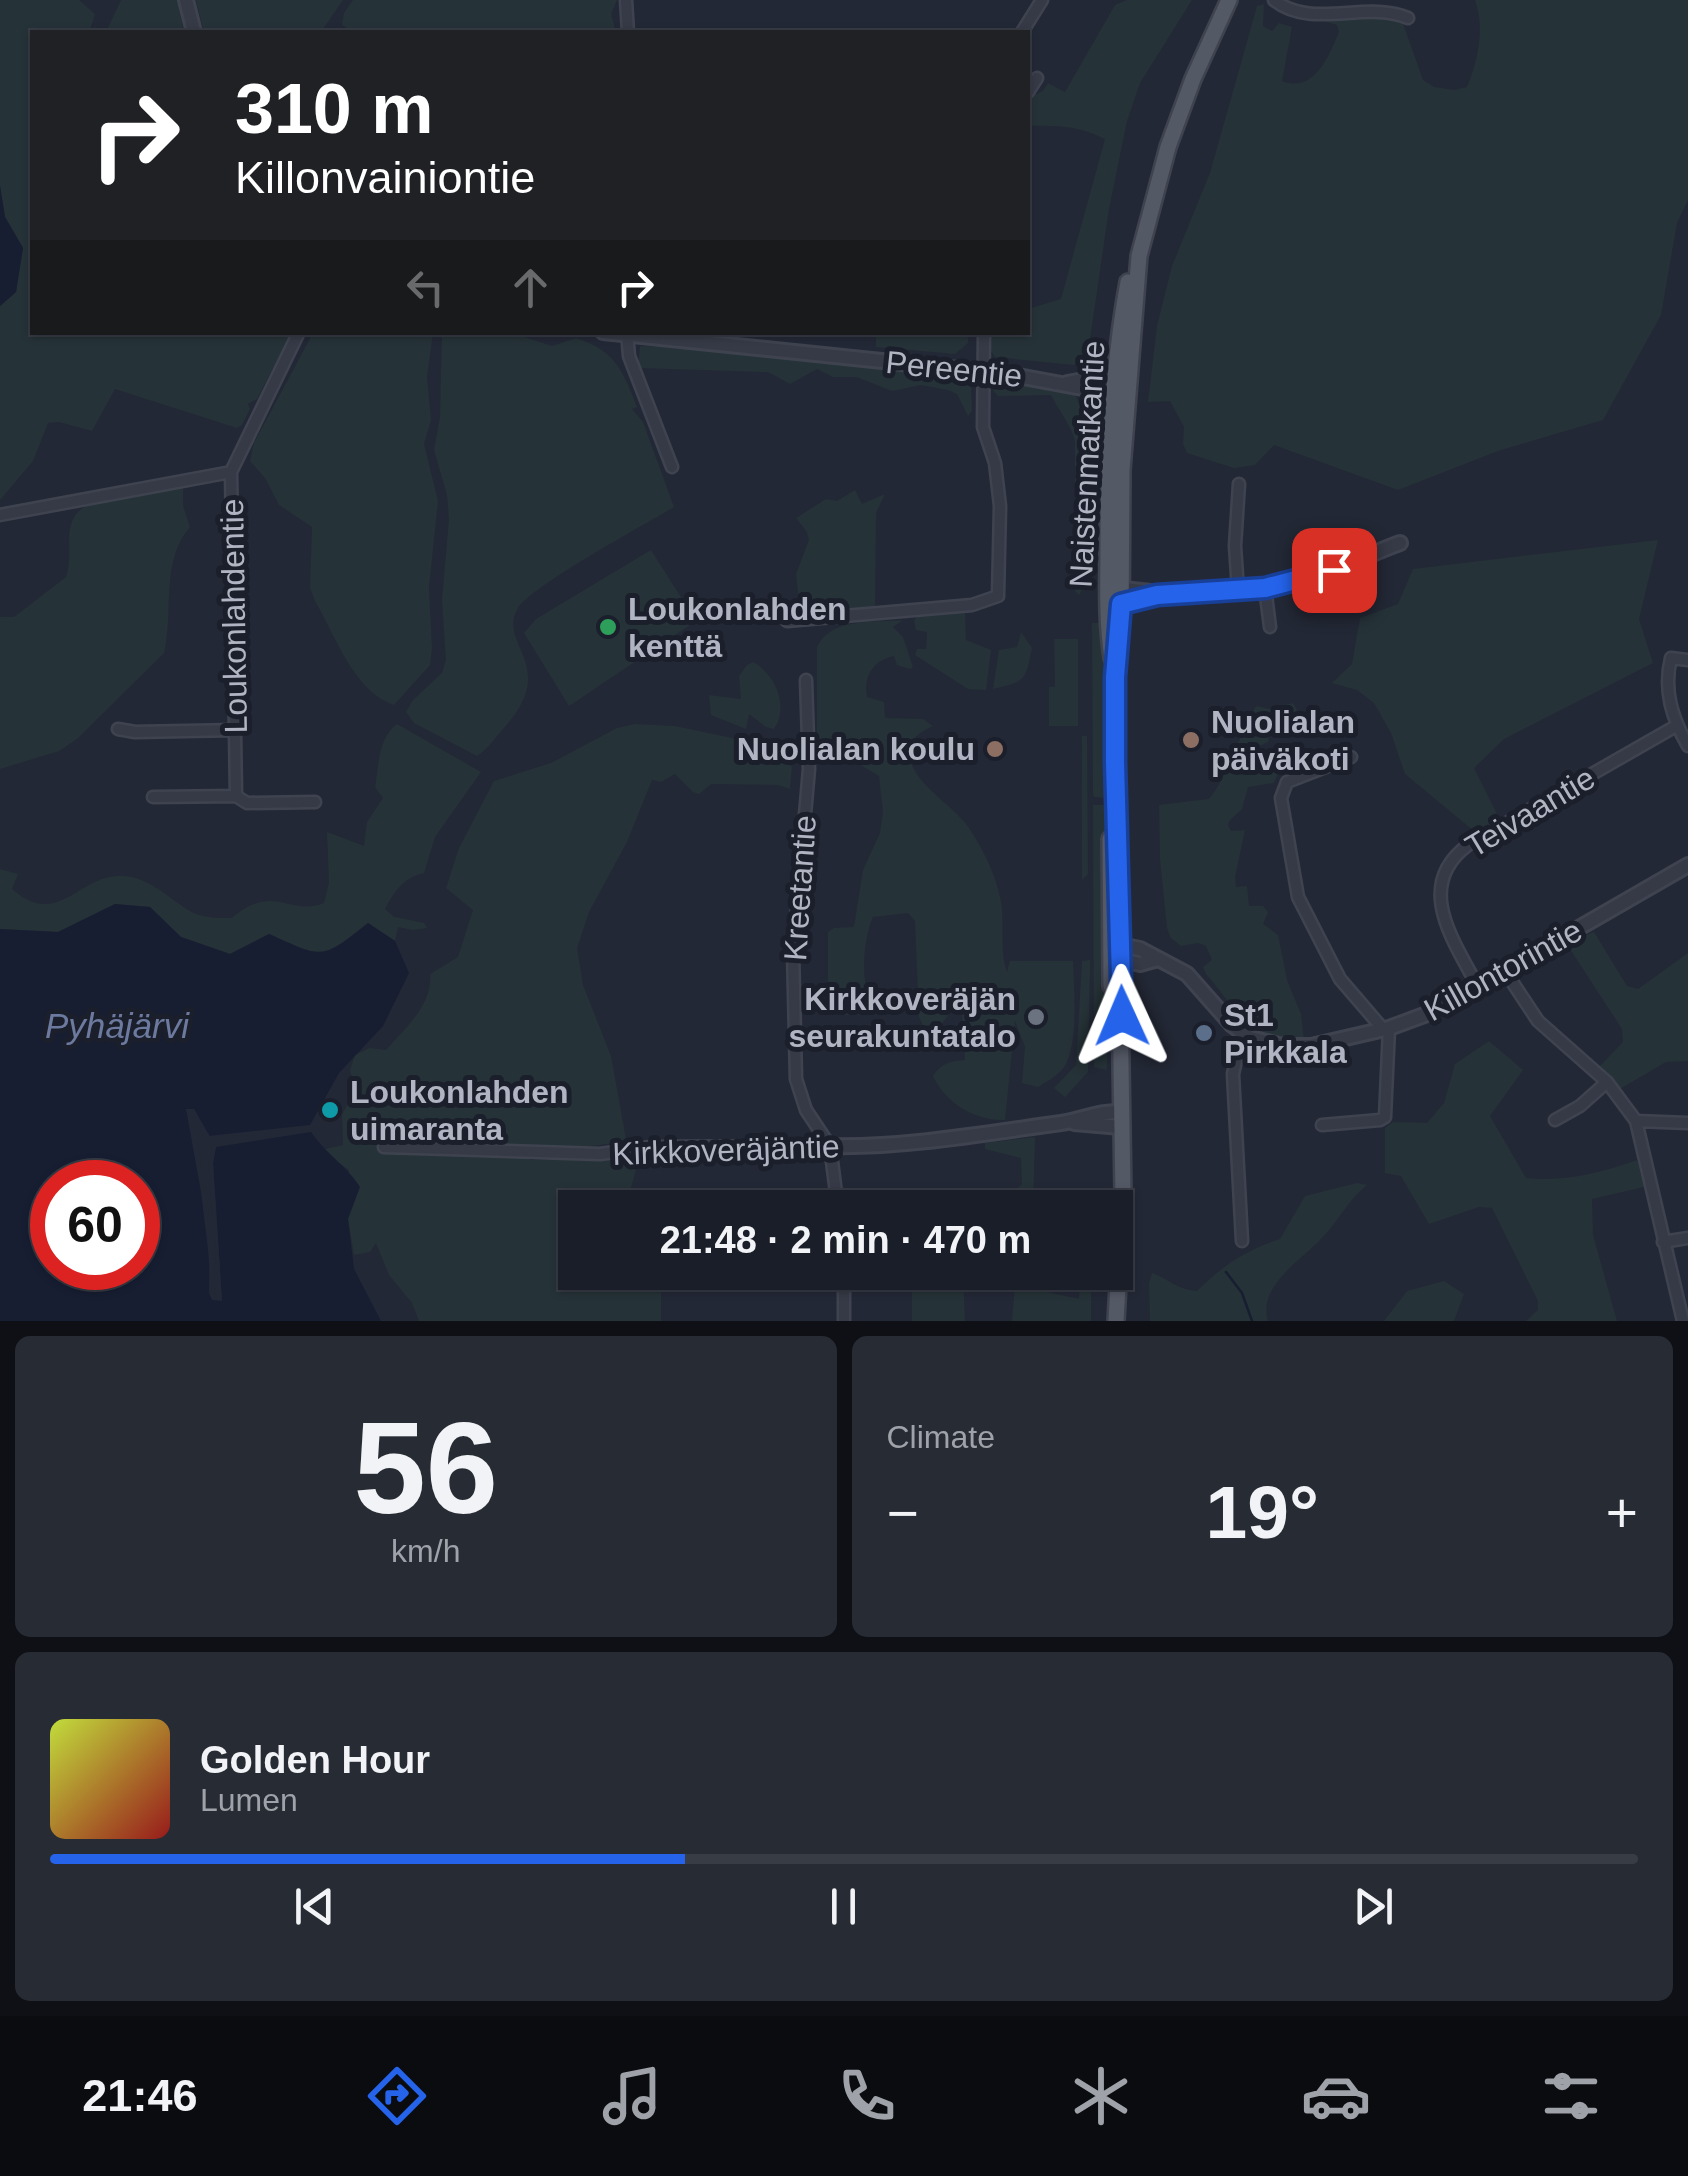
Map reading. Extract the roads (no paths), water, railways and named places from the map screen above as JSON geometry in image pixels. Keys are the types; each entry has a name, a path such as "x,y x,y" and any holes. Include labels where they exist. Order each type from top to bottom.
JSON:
{"main road":[{"name":"Naistenmatkantie","path":"1122,1190 1117,1119 1114,596 1122,470 1121,387 1130,277 1168,146 1229,0"},
{"name":"Naistenmatkantie","path":"1114,1190 1117,1119"},
{"name":"Naistenmatkantie","path":"1117,1317 1118,1290"}],"street":[{"path":"186,0 194,30"},
{"path":"626,0 628,30"},
{"path":"1023,30 1042,0"},
{"path":"1274,0 1296,10 1382,6 1408,18"},
{"path":"1030,89 1037,78"},
{"name":"Loukonlahdentie","path":"236,796 231,472 299,335"},
{"path":"627,335 634,370 672,467"},
{"name":"Pereentie","path":"636,335 1066,383 1101,377 1121,387"},
{"path":"787,621 972,606 996,600 1000,581 1000,506 994,463 983,427 984,335"},
{"path":"0,515 231,472"},
{"path":"1238,590 1235,546 1239,484"},
{"path":"1114,596 1265,588 1334,570 1400,543"},
{"path":"1265,588 1270,627"},
{"path":"1688,660 1670,658 1665,680 1676,726 1688,746"},
{"name":"Kreetantie","path":"806,680 809,769 794,938 796,1080 806,1110 830,1146"},
{"name":"Teivaantie","path":"1478,987 1441,908 1440,884 1451,862 1468,845 1676,726"},
{"path":"118,729 236,730"},
{"path":"1322,1124 1385,1117 1386,1028 1340,978 1298,897 1281,798 1287,782 1352,757"},
{"path":"153,796 236,796 247,803 316,802"},
{"name":"Killontorintie","path":"1242,1034 1299,1048 1386,1028 1435,1011 1688,865"},
{"path":"1115,954 1140,964 1158,959 1193,980 1242,1034 1233,1074 1242,1242"},
{"path":"1505,971 1544,1027 1607,1082 1636,1121 1682,1321"},
{"path":"1555,1120 1580,1106 1607,1082"},
{"name":"Kirkkoveräjäntie","path":"384,1148 600,1154 651,1147 830,1146 1117,1119"},
{"path":"1636,1121 1688,1122"},
{"path":"830,1146 836,1190"},
{"path":"1663,1242 1688,1238"},
{"path":"844,1290 844,1321"}],"water":[{"path":"0,186 5,217 23,248 16,292 0,306"},
{"name":"Pyhäjärvi","path":"115,904 150,907 181,937 230,954 269,934 312,951 330,950 368,923 395,941 409,973 383,1026 339,1073 310,1125 208,1136 194,1109 186,1109 204,1200 209,1292 222,1300 213,1163 216,1147 311,1132 360,1187 348,1219 354,1269 381,1321 0,1321 0,929 58,932"}],"waterway":[{"path":"1226,1272 1242,1293 1252,1321"}],"place":[{"name":"Loukonlahden kenttä","path":"608,627"},
{"name":"Nuolialan päiväkoti","path":"1191,740"},
{"name":"Nuolialan koulu","path":"995,749"},
{"name":"Kirkkoveräjän seurakuntatalo","path":"1036,1017"},
{"name":"St1 Pirkkala","path":"1204,1033"},
{"name":"Loukonlahden uimaranta","path":"330,1110"}]}
